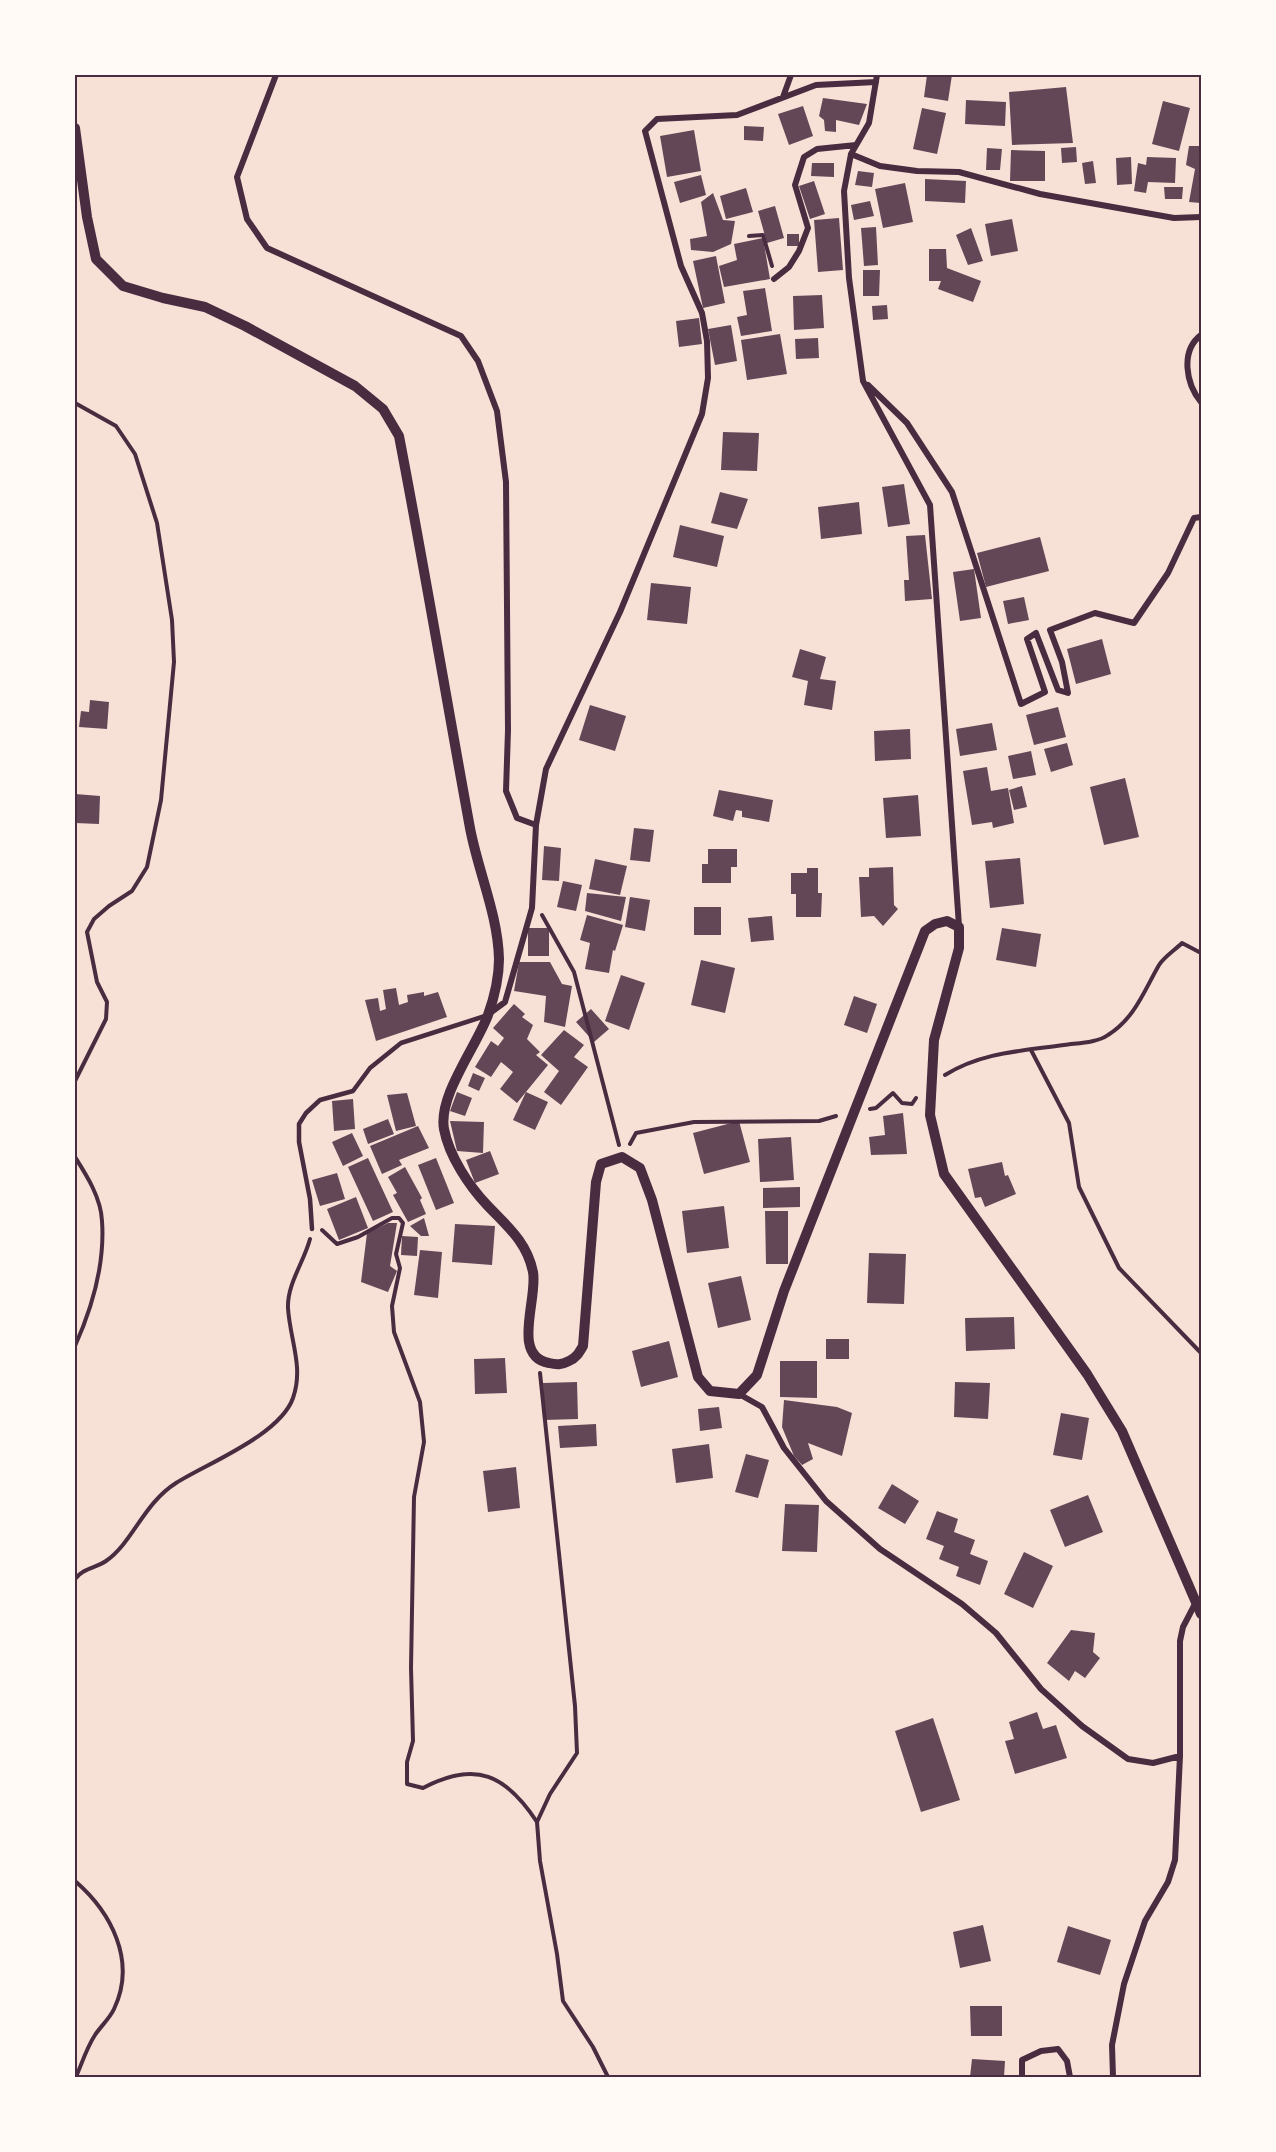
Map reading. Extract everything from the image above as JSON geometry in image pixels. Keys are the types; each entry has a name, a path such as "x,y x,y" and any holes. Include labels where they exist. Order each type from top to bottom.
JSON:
{"street":[{"path":"276,75 237,177 247,219 267,248 461,336 478,362 497,411 506,482 508,730 506,791 517,818 536,825"},
{"path":"783,97 791,75"},
{"path":"488,1015 505,1002 532,908 536,825 546,769 620,612 704,405 708,378 707,341 702,313 681,266 645,131 657,119 737,115 816,85 876,78 868,123 851,154 844,191 849,278 864,381 930,505 959,927 959,948 934,1040 930,1115 944,1174 1087,1374 1122,1431 1201,1614"},
{"path":"75,128 87,217 96,259 123,286 205,307 245,326 355,386 383,409 399,436 471,832 495,930 499,959 496,986 488,1015 446,1105 444,1131 462,1171 486,1204 513,1230 529,1255 534,1276 528,1340 531,1353 539,1361 559,1365 577,1356 583,1347 596,1182 601,1164 622,1157 640,1168 652,1200 698,1377 710,1391 739,1394 762,1407 784,1448 826,1501 880,1550 962,1604 996,1633 1041,1689 1082,1726 1128,1759 1153,1763 1180,1756"},
{"path":"774,279 789,267 799,251 808,228 795,185 804,157 817,149 856,145"},
{"path":"851,154 880,166 917,171 959,172 1040,194 1174,218 1201,218"},
{"path":"1201,335 1188,354 1187,374 1201,402"},
{"path":"864,381 907,423 952,492 1015,678 1021,704 1045,692 1027,639 1036,633 1058,690 1068,693 1062,662 1050,630 1095,614 1134,623 1168,573 1194,518 1201,517"},
{"path":"739,1394 757,1375 784,1291 925,931 935,924 947,921 959,927"},
{"path":"1113,2076 1112,2045 1127,1974 1145,1922 1167,1882 1175,1860 1180,1756 1180,1641 1183,1627 1196,1602"},
{"path":"1022,2077 1022,2060 1041,2051 1058,2049 1067,2061 1070,2077"}],"lane":[{"path":"312,1229 310,1199 299,1142 299,1124 306,1113 320,1100 353,1091 370,1068 400,1043 488,1015"}],"path":[{"path":"749,236 763,235 774,279"},
{"path":"75,403 116,426 135,454 157,524 172,620 174,662 161,800 147,867 132,891 94,919 87,932 97,982 106,1002 106,1019 75,1081"},
{"path":"532,908 546,918 574,972 622,1157"},
{"path":"622,1157 636,1133 694,1122 819,1121 876,1108 893,1093 902,1103 912,1104 932,1084 964,1063 1001,1052 1032,1050 1107,1037 1126,1021 1145,995 1160,963 1182,943 1201,953"},
{"path":"1032,1050 1069,1123 1079,1187 1119,1268 1201,1353"},
{"path":"75,1158 88,1176 102,1220 92,1302 75,1346"},
{"path":"75,1579 93,1565 105,1562 150,1505 174,1485 261,1434 279,1419 292,1401 298,1363 288,1307 290,1289 304,1260 312,1229 323,1230 337,1244 358,1237 392,1218 399,1218 403,1223 396,1254 400,1268 392,1306 394,1332 420,1401 424,1442 414,1497 411,1668 413,1741 407,1762 408,1784 423,1788 445,1777 470,1773 492,1778 520,1796 537,1822 540,1862 563,2001 593,2047 608,2077"},
{"path":"537,1822 550,1794 577,1753 575,1706 539,1361"},
{"path":"75,1881 94,1898 111,1922 121,1952 121,1978 114,2008 93,2037 76,2077"}],"building":[{"path":"927,75 952,75 948,101 924,97"},
{"path":"1066,87 1073,143 1012,145 1009,92"},
{"path":"823,98 867,104 859,125 836,120 836,132 825,131 824,120 819,116"},
{"path":"966,100 1006,102 1005,126 965,124"},
{"path":"1163,101 1190,108 1179,151 1152,144"},
{"path":"803,106 813,136 789,145 778,114"},
{"path":"922,108 946,113 937,154 913,149"},
{"path":"744,126 764,127 763,141 744,140"},
{"path":"694,130 701,171 667,177 660,136"},
{"path":"1189,146 1201,146 1201,203 1189,202 1195,169 1186,165"},
{"path":"1076,147 1077,162 1062,163 1061,148"},
{"path":"987,148 1002,149 1000,170 986,170"},
{"path":"1011,150 1045,151 1045,181 1010,181"},
{"path":"1131,157 1132,184 1117,185 1116,158"},
{"path":"1147,157 1176,158 1175,183 1148,182 1146,193 1134,191 1138,163 1146,165"},
{"path":"1093,161 1096,183 1085,184 1082,163"},
{"path":"812,163 834,163 834,177 811,176"},
{"path":"858,171 874,173 872,187 855,185"},
{"path":"701,175 706,195 680,203 674,182"},
{"path":"925,179 966,181 965,203 925,201"},
{"path":"814,181 825,214 810,219 799,186"},
{"path":"905,183 913,222 883,228 875,189"},
{"path":"1164,187 1183,187 1182,199 1165,199"},
{"path":"746,188 753,212 726,219 720,196"},
{"path":"713,193 723,220 735,221 731,244 713,252 691,250 690,239 707,236 701,202"},
{"path":"870,201 874,216 854,220 851,205"},
{"path":"775,206 784,238 767,243 758,211"},
{"path":"839,218 843,270 818,272 814,220"},
{"path":"1012,219 1018,251 991,256 985,224"},
{"path":"876,227 878,265 864,266 861,228"},
{"path":"971,228 983,261 968,265 956,235"},
{"path":"787,234 799,234 799,246 787,246"},
{"path":"763,238 770,279 724,287 719,266 737,260 734,244"},
{"path":"929,249 946,249 947,268 981,281 973,302 938,289 941,281 929,281"},
{"path":"716,256 725,303 703,308 693,261"},
{"path":"863,270 880,270 879,296 863,296"},
{"path":"765,288 772,331 741,336 737,317 747,315 743,291"},
{"path":"822,295 824,328 794,330 793,296"},
{"path":"887,305 888,319 873,320 872,306"},
{"path":"699,318 702,344 679,347 676,321"},
{"path":"731,325 737,361 715,365 708,329"},
{"path":"780,334 787,374 747,380 741,340"},
{"path":"818,338 819,358 796,359 795,339"},
{"path":"723,432 759,433 757,471 721,470"},
{"path":"904,484 910,524 888,527 882,487"},
{"path":"720,492 748,499 737,529 711,523"},
{"path":"859,502 862,534 821,539 818,507"},
{"path":"680,525 724,536 717,567 673,557"},
{"path":"925,535 932,599 905,601 904,580 909,580 906,536"},
{"path":"1040,537 1049,571 986,587 977,553"},
{"path":"974,569 981,618 960,621 953,572"},
{"path":"651,583 691,587 687,624 647,620"},
{"path":"1024,597 1029,620 1008,624 1003,601"},
{"path":"1102,639 1111,674 1076,684 1067,649"},
{"path":"800,649 826,657 820,679 836,681 832,710 804,705 808,681 792,677"},
{"path":"90,700 109,702 107,729 79,727 81,711 89,712"},
{"path":"590,705 626,716 615,751 579,740"},
{"path":"1058,707 1066,737 1034,745 1026,715"},
{"path":"992,723 997,750 960,756 956,729"},
{"path":"910,729 911,759 875,761 874,731"},
{"path":"1067,743 1073,765 1051,772 1044,749"},
{"path":"1031,751 1036,775 1013,779 1008,756"},
{"path":"987,767 991,791 1008,788 1014,823 993,828 992,822 972,825 963,771"},
{"path":"1125,778 1139,837 1104,845 1090,787"},
{"path":"1022,786 1027,807 1014,810 1009,790"},
{"path":"719,790 773,800 769,822 742,817 742,811 736,810 733,821 713,816"},
{"path":"75,794 100,796 99,824 75,823"},
{"path":"918,795 921,836 886,838 883,798"},
{"path":"634,828 654,830 650,862 630,860"},
{"path":"544,846 561,848 559,881 542,880"},
{"path":"708,849 737,849 737,867 731,867 731,883 702,883 702,864 708,864"},
{"path":"1020,858 1024,904 990,908 985,861"},
{"path":"595,859 627,866 620,895 589,889"},
{"path":"893,867 894,905 898,909 883,926 874,916 861,917 859,877 869,877 869,868"},
{"path":"807,868 818,868 818,893 822,893 821,917 796,917 796,894 791,894 791,873 807,873"},
{"path":"563,881 582,885 576,911 557,907"},
{"path":"587,893 626,897 621,921 585,911"},
{"path":"630,897 650,900 645,931 625,927"},
{"path":"694,907 721,907 721,935 694,935"},
{"path":"587,915 623,925 615,951 613,950 609,973 585,969 590,943 580,940"},
{"path":"772,916 774,940 751,942 748,918"},
{"path":"528,928 549,928 549,956 528,956"},
{"path":"1002,928 1041,934 1036,967 996,960"},
{"path":"701,960 735,968 725,1013 691,1005"},
{"path":"519,962 550,962 562,984 572,986 565,1027 544,1022 546,996 514,991"},
{"path":"621,975 645,983 629,1030 605,1021"},
{"path":"396,988 399,1005 408,1002 407,995 424,992 424,996 438,992 447,1017 376,1041 365,1000 378,998 380,1011 386,1009 383,990"},
{"path":"854,996 877,1004 867,1033 844,1025"},
{"path":"514,1004 525,1014 522,1017 533,1025 527,1039 540,1052 536,1055 548,1065 517,1103 500,1089 513,1072 501,1062 491,1077 475,1067 491,1041 498,1046 504,1038 493,1028"},
{"path":"591,1009 609,1029 594,1042 576,1022"},
{"path":"564,1030 584,1045 574,1057 588,1067 561,1105 544,1092 559,1071 541,1055"},
{"path":"473,1073 485,1078 479,1091 468,1086"},
{"path":"457,1092 472,1098 465,1116 450,1111"},
{"path":"526,1092 548,1102 535,1130 513,1120"},
{"path":"407,1093 416,1126 396,1131 387,1095"},
{"path":"353,1099 355,1129 334,1131 332,1101"},
{"path":"903,1113 907,1154 871,1155 869,1137 885,1135 883,1116"},
{"path":"388,1119 394,1134 368,1144 363,1129"},
{"path":"450,1121 484,1122 483,1153 457,1151"},
{"path":"739,1121 750,1162 704,1174 693,1133"},
{"path":"418,1126 429,1148 399,1160 402,1165 382,1174 370,1146"},
{"path":"352,1133 363,1156 343,1166 332,1142"},
{"path":"791,1137 794,1180 760,1182 758,1139"},
{"path":"490,1151 499,1174 475,1183 466,1160"},
{"path":"368,1158 393,1212 373,1221 348,1167"},
{"path":"436,1158 454,1203 436,1210 418,1165"},
{"path":"1002,1162 1005,1176 1008,1175 1016,1194 985,1207 981,1197 975,1198 968,1169"},
{"path":"405,1167 422,1198 420,1200 426,1214 408,1222 393,1195 397,1193 388,1177"},
{"path":"337,1173 345,1199 320,1206 312,1180"},
{"path":"800,1187 800,1207 763,1208 763,1188"},
{"path":"356,1197 368,1228 339,1240 327,1209"},
{"path":"724,1206 729,1248 687,1253 682,1211"},
{"path":"765,1211 788,1211 788,1264 766,1264"},
{"path":"424,1218 429,1236 421,1236 410,1226"},
{"path":"388,1223 397,1223 390,1266 397,1271 388,1292 361,1282 367,1233"},
{"path":"455,1224 495,1226 492,1265 452,1262"},
{"path":"402,1236 418,1237 417,1256 401,1255"},
{"path":"420,1250 442,1252 438,1298 414,1295"},
{"path":"869,1253 906,1254 904,1304 867,1303"},
{"path":"741,1276 751,1320 718,1328 708,1283"},
{"path":"1014,1317 1015,1349 966,1351 965,1318"},
{"path":"826,1339 849,1339 849,1359 826,1359"},
{"path":"669,1341 678,1377 641,1387 632,1351"},
{"path":"505,1358 507,1393 475,1394 474,1359"},
{"path":"780,1361 817,1361 817,1398 780,1397"},
{"path":"577,1382 578,1419 544,1420 543,1383"},
{"path":"955,1382 990,1383 988,1419 954,1417"},
{"path":"784,1400 837,1407 852,1413 842,1456 808,1443 813,1459 802,1465 794,1456 782,1427"},
{"path":"719,1407 722,1428 700,1431 698,1409"},
{"path":"1061,1413 1089,1418 1082,1460 1053,1455"},
{"path":"596,1424 597,1446 560,1448 558,1426"},
{"path":"709,1444 713,1478 676,1483 672,1449"},
{"path":"746,1454 769,1460 758,1498 735,1492"},
{"path":"516,1467 520,1508 488,1512 483,1471"},
{"path":"892,1484 919,1501 905,1524 878,1508"},
{"path":"1088,1495 1103,1532 1065,1547 1050,1510"},
{"path":"785,1504 819,1505 817,1552 782,1551"},
{"path":"937,1511 958,1519 954,1532 975,1540 970,1554 988,1561 980,1585 956,1576 959,1567 939,1559 944,1546 926,1539"},
{"path":"1024,1552 1053,1566 1033,1608 1004,1594"},
{"path":"1071,1630 1095,1633 1093,1652 1100,1658 1085,1678 1075,1671 1069,1681 1047,1663"},
{"path":"1037,1712 1043,1729 1056,1725 1067,1758 1015,1774 1005,1741 1014,1739 1009,1722"},
{"path":"933,1718 960,1800 921,1812 895,1731"},
{"path":"983,1925 991,1961 960,1968 953,1932"},
{"path":"1068,1926 1111,1940 1100,1975 1057,1962"},
{"path":"970,2006 1002,2006 1002,2036 971,2036"},
{"path":"972,2059 1005,2061 1004,2077 970,2077"}]}
